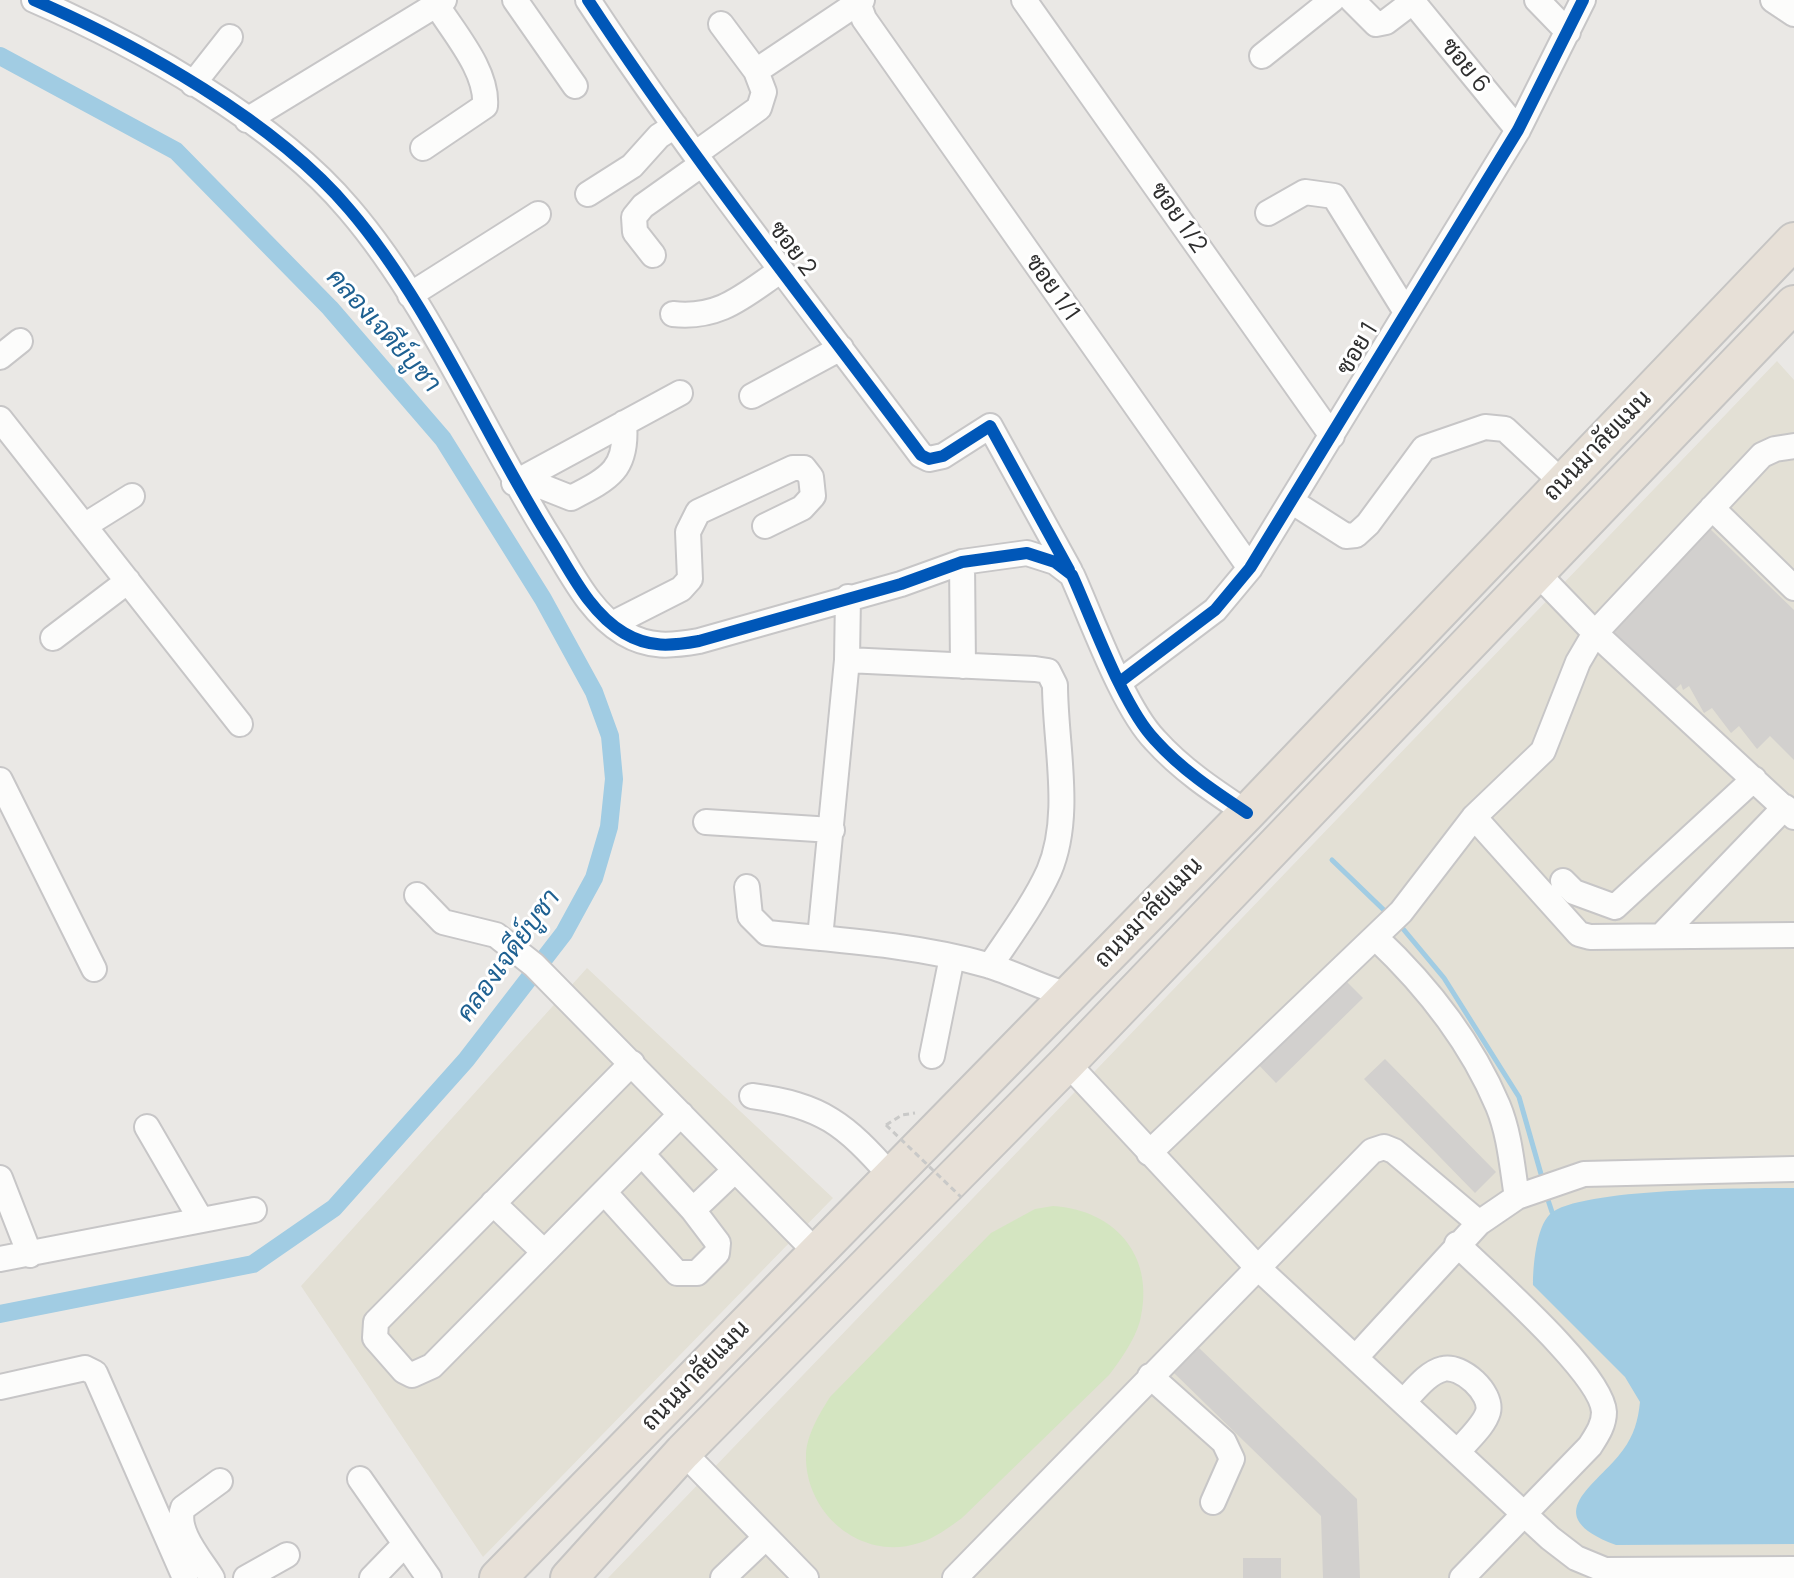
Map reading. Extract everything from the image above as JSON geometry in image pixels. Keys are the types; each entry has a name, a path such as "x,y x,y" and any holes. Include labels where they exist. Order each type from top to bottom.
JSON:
{"highway":[{"name":"ถนนมาลัยแมน","path":"498,1578 1247,813 1794,241"},
{"name":"ถนนมาลัยแมน","path":"585,1571 683,1452 1067,1063 1539,575 1794,304"}],"street":[{"path":"34,0 83,21 193,84 247,120 307,167 348,207 410,295 583,592 612,624 645,644 670,646 699,641 901,584 962,562 1027,553 1055,562 1072,575 1133,710 1153,738 1193,777 1247,813"},
{"path":"515,0 575,86"},
{"name":"ซอย 2","path":"588,0 698,159 921,455 929,459 943,456 990,426 1072,575"},
{"name":"ซอย 1/2","path":"1024,0 1332,436"},
{"path":"1262,56 1332,0"},
{"name":"ซอย 6","path":"1352,0 1376,24 1386,22 1414,1 1518,130"},
{"path":"1537,0 1568,32"},
{"name":"ซอย 1","path":"1121,681 1215,610 1250,568 1518,130 1583,0"},
{"path":"1773,0 1794,14"},
{"path":"247,120 440,2 481,79 486,93 485,106 423,148"},
{"path":"756,71 861,2"},
{"name":"ซอย 1/1","path":"861,2 873,32 1250,568"},
{"path":"653,255 635,232 634,217 759,108 764,92 756,71 721,24"},
{"path":"193,84 230,37"},
{"path":"588,194 632,166 659,136 675,126"},
{"path":"1268,213 1305,192 1334,196 1406,312"},
{"path":"410,295 538,214"},
{"path":"673,314 699,317 718,310 780,271"},
{"path":"0,357 20,341"},
{"path":"752,396 841,348"},
{"path":"519,481 680,393"},
{"path":"0,419 240,724"},
{"path":"550,539 571,498 600,483 619,466 627,448 624,423"},
{"path":"1291,501 1346,536 1356,535 1368,524 1424,448 1485,427 1505,429 1563,483"},
{"path":"1149,1153 1401,912 1474,817 1543,751 1578,662 1595,633 1762,455 1794,446"},
{"path":"612,624 681,589 690,579 688,532 698,512 778,474 804,468 811,477 813,496 802,508 765,526"},
{"path":"519,481 571,498"},
{"path":"84,526 132,496"},
{"path":"1712,508 1794,588"},
{"path":"962,562 963,666"},
{"path":"1539,575 1595,633 1789,812 1661,936"},
{"path":"53,638 128,581"},
{"path":"820,938 847,660 848,597"},
{"path":"847,660 1048,671 1055,685 1060,794 1056,847 1049,870 990,966"},
{"path":"1563,881 1574,892 1615,907 1754,779"},
{"path":"0,780 94,969"},
{"path":"1474,817 1579,934 1794,935"},
{"path":"706,822 832,830"},
{"path":"747,887 747,905 756,926 767,933 952,957 990,966 1027,983 1068,995"},
{"path":"417,895 443,922 496,935 534,965 816,1252"},
{"path":"1378,934 1435,1002 1480,1072 1498,1107 1521,1195"},
{"path":"932,1056 952,957"},
{"path":"632,1063 376,1322 375,1338 404,1371 412,1375 432,1366 681,1114"},
{"path":"1067,1063 1257,1267 1576,1558 1606,1574 1794,1569"},
{"path":"752,1096 808,1107 851,1132 891,1176"},
{"path":"147,1127 201,1220"},
{"path":"955,1578 1372,1151 1384,1147 1394,1151 1479,1223"},
{"path":"604,1192 677,1273 697,1273 719,1247 693,1210 642,1154"},
{"path":"1357,1356 1457,1244 1479,1223 1521,1195 1584,1174 1612,1171 1794,1169"},
{"path":"693,1210 735,1170"},
{"path":"0,1178 30,1255"},
{"path":"493,1203 544,1252"},
{"path":"0,1259 254,1210"},
{"path":"1457,1244 1587,1373 1604,1411 1602,1427 1590,1446 1462,1578"},
{"path":"0,1387 85,1368 95,1373 185,1578"},
{"path":"1404,1401 1428,1377 1444,1369 1456,1369 1484,1391 1489,1405 1487,1416 1458,1452"},
{"path":"1150,1376 1224,1442 1232,1459 1213,1502"},
{"path":"683,1452 806,1578"},
{"path":"360,1479 429,1578"},
{"path":"212,1578 187,1539 180,1515 183,1508 220,1481"},
{"path":"723,1578 765,1538"},
{"path":"372,1578 405,1544"},
{"path":"246,1578 287,1555"}],"path":[{"path":"886,1125 961,1197"}],"shaded area":[{"path":"1777,361 1794,380 1794,1578 608,1578"},
{"path":"587,968 833,1198 483,1557 301,1286"}],"green space":[{"path":"1053,1206 1075,1209 1112,1227 1126,1241 1136,1258 1142,1277 1143,1298 1140,1321 1127,1350 1109,1375 952,1525 925,1541 897,1547 857,1539 840,1528 826,1513 808,1476 807,1446 822,1410 830,1397 991,1233 1035,1209"}],"water":[{"path":"1794,1188 1794,1544 1616,1545 1592,1534 1580,1523 1576,1511 1580,1500 1627,1444 1635,1428 1640,1402 1625,1377 1533,1285 1536,1248 1545,1220 1567,1205 1628,1194"}],"building":[{"path":"1708,527 1794,610 1794,760 1770,736 1757,749 1739,726 1731,733 1712,708 1704,713 1689,686 1683,690 1681,684 1669,695 1606,632"},
{"path":"1341,976 1363,998 1276,1083 1254,1060"},
{"path":"1385,1059 1496,1172 1475,1193 1364,1079"},
{"path":"1199,1348 1357,1499 1360,1578 1323,1578 1321,1516 1174,1373"},
{"path":"1243,1558 1281,1558 1281,1578 1243,1578"}],"waterway":[{"name":"คลองเจดีย์บูชา","path":"0,56 176,151 330,308 443,439 543,599 594,692 610,736 614,779 609,827 594,878 564,933 466,1060 334,1208 253,1264 0,1314"},
{"path":"1332,860 1389,915"},
{"path":"1399,924 1444,978 1519,1097 1543,1181"},
{"path":"1546,1194 1552,1212"}],"cycle path":[{"path":"34,0 117,39 203,88 283,146 349,209 405,285 573,578 601,614 624,633 660,644 699,641 901,584 962,562 1027,553 1055,562 1072,575 1120,685 1155,740 1187,770 1247,813"},
{"path":"588,0 709,173 921,455 929,459 943,456 990,426 1069,570"},
{"path":"1121,681 1215,610 1250,568 1518,130 1583,0"}]}
